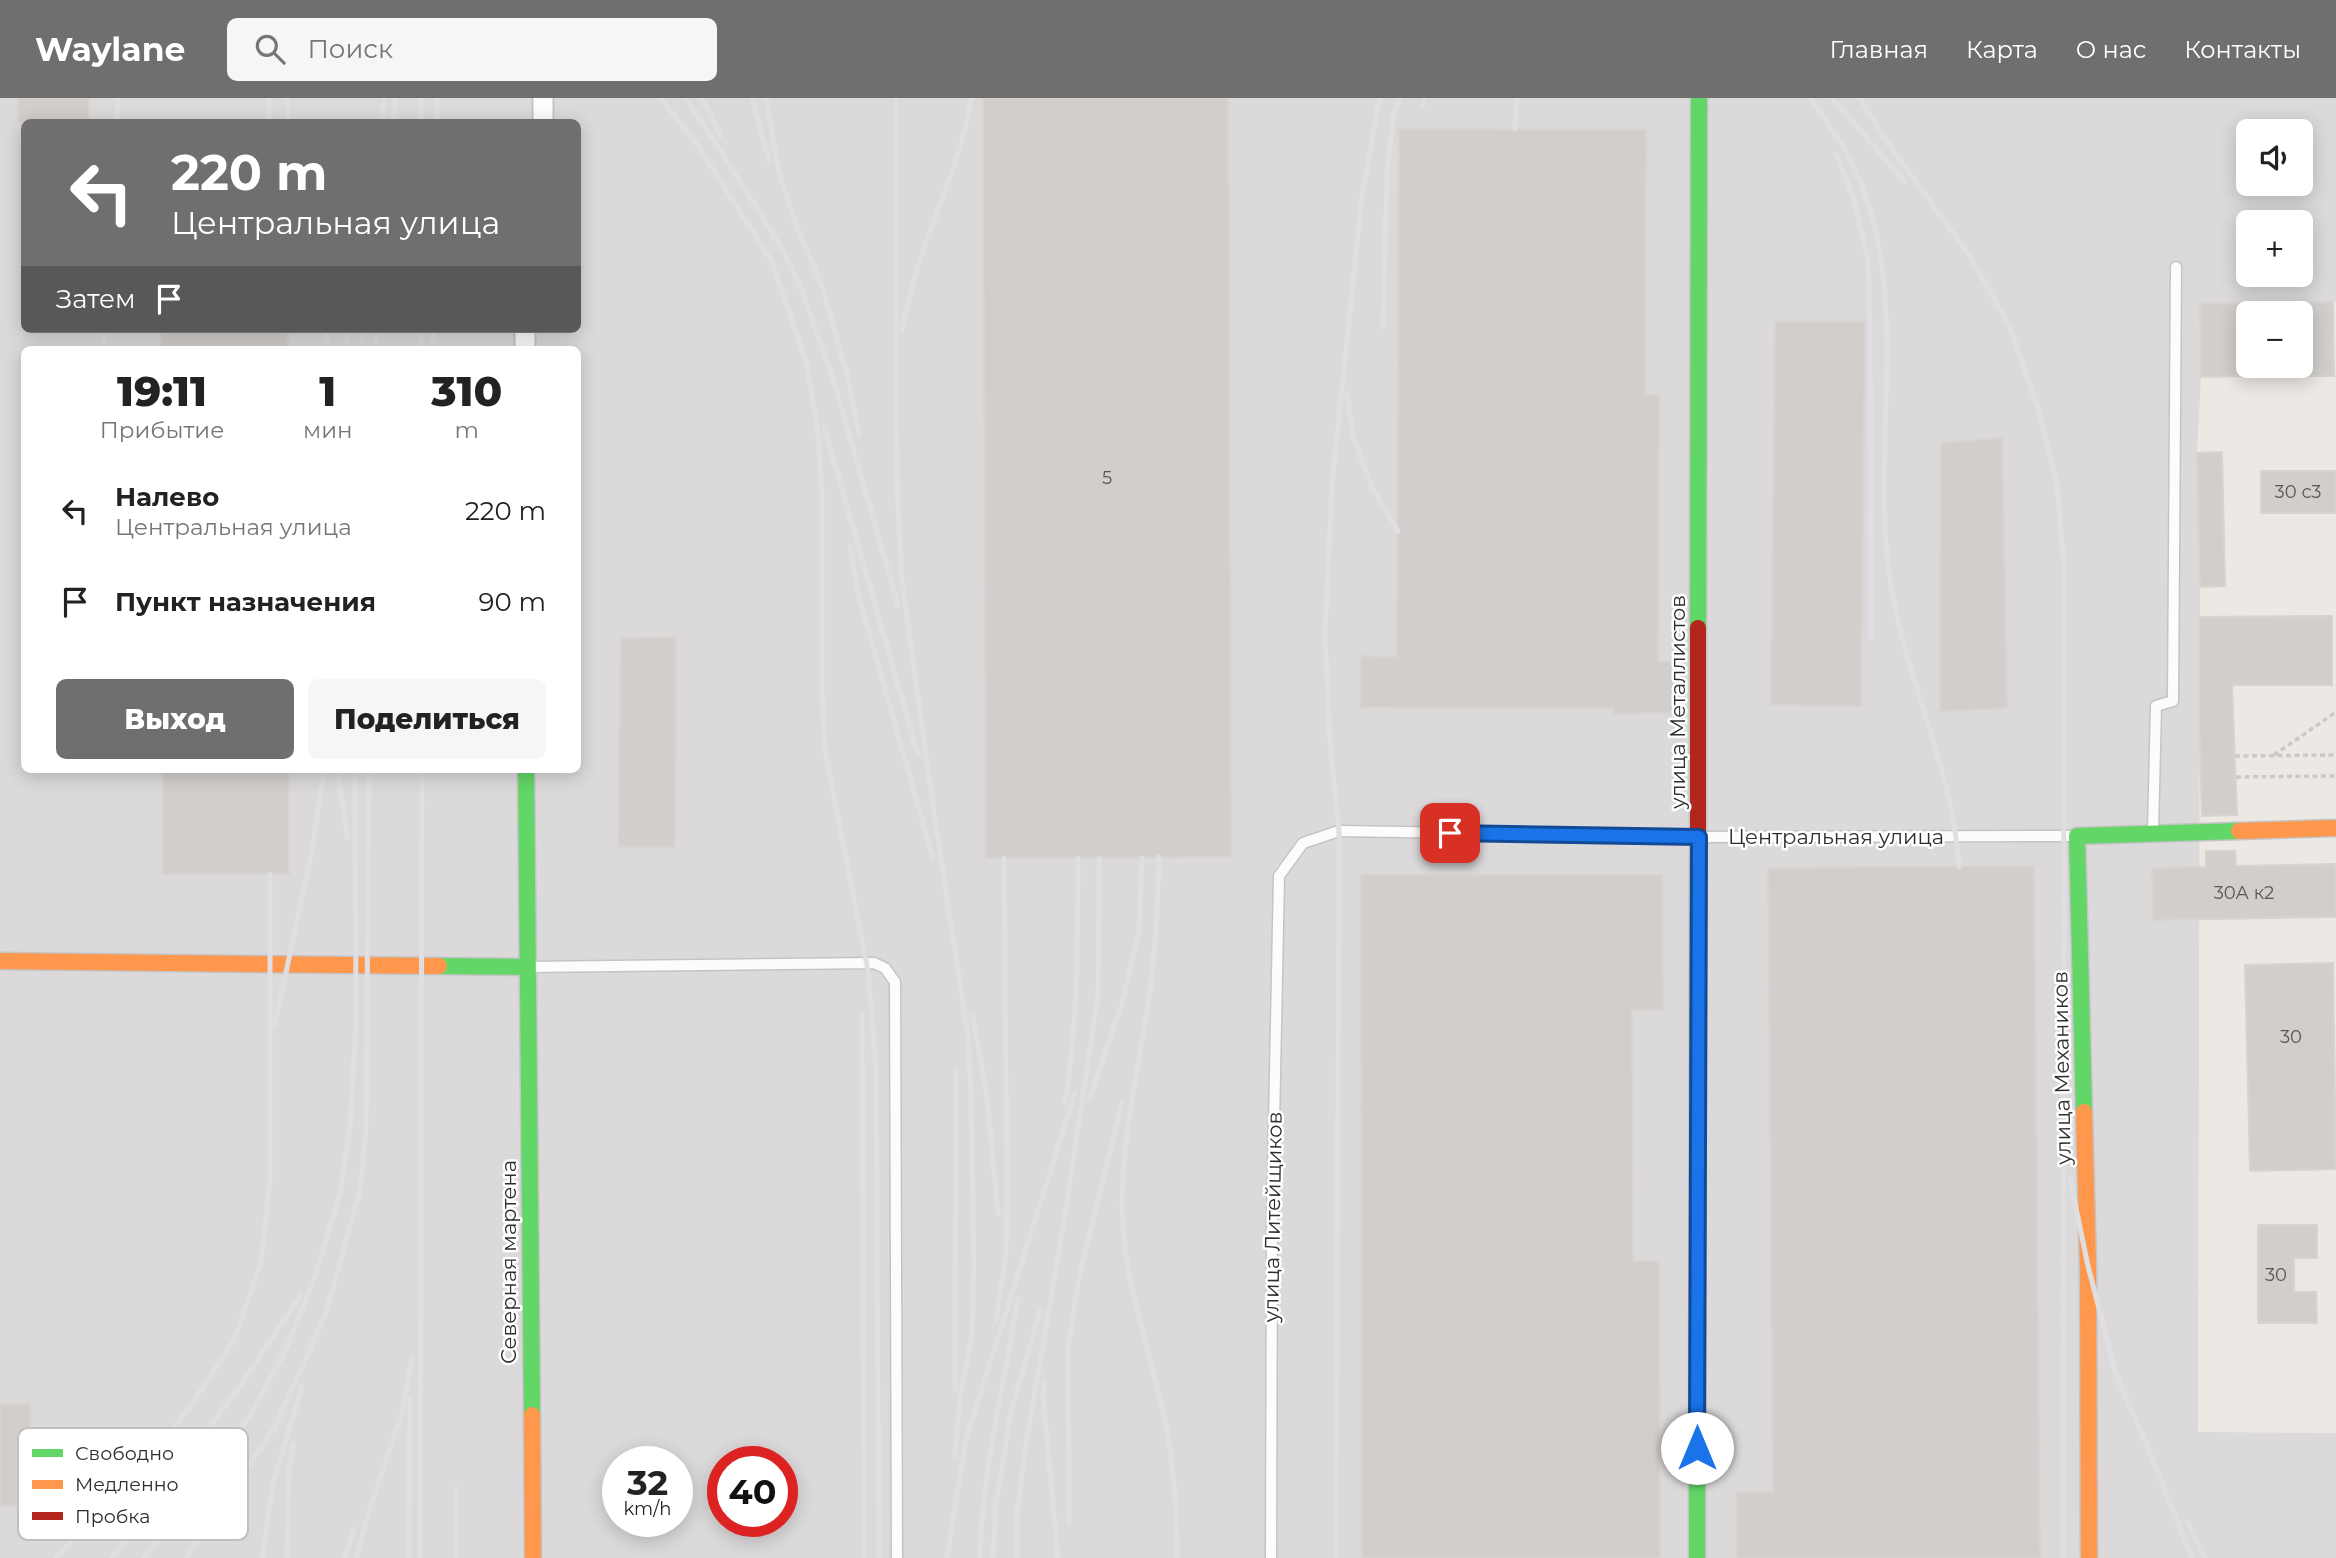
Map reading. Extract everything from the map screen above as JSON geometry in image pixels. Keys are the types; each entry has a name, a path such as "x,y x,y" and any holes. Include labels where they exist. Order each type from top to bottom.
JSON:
{"street":[{"path":"543,98 543,119"},
{"name":"улица Металлистов","path":"1696,1558 1699,98"},
{"name":"Северная мартена","path":"526,773 533,1558"},
{"path":"2077,836 2336,828"},
{"name":"улица Механиков","path":"2077,836 2088,1266 2089,1558"},
{"path":"0,961 528,967"}],"lane":[{"path":"2153,832 2156,706 2173,701 2176,267"},
{"name":"Центральная улица","path":"1279,876 1303,843 1339,831 1699,837 2077,836"},
{"name":"улица Литейщиков","path":"1271,1558 1272,1222 1279,876"},
{"path":"528,967 874,963 885,968 895,982 897,1558"}],"path":[{"path":"2272,756 2336,712"},
{"path":"2235,756 2336,755"},
{"path":"2236,777 2336,776"}],"shaded area":[{"path":"0,98 2336,98 2336,302 2236,301 2236,303 2200,304 2201,377 2197,453 2200,587 2198,1432 2336,1433 2336,1558 0,1558"}],"building":[{"path":"18,98 89,98 89,119 21,119 21,122 18,122"},
{"path":"983,98 1228,98 1231,857 986,858"},
{"path":"1399,129 1646,130 1645,395 1659,395 1658,662 1682,662 1682,712 1614,714 1614,708 1361,707 1361,656 1397,657"},
{"path":"2333,302 2334,376 2313,376 2313,303"},
{"path":"2236,303 2236,376 2201,377 2200,304"},
{"path":"1775,322 1865,322 1861,706 1771,705"},
{"path":"161,333 288,333 288,346 161,346"},
{"path":"2002,438 2007,708 1940,711 1941,443"},
{"path":"2222,452 2225,586 2200,587 2197,453"},
{"path":"2261,471 2336,471 2336,513 2261,513"},
{"path":"2332,616 2332,685 2232,685 2237,815 2202,816 2199,617"},
{"path":"676,637 675,847 618,847 621,638"},
{"path":"163,773 289,773 289,874 163,874"},
{"path":"2206,851 2235,851 2236,866 2336,864 2336,917 2153,920 2152,868 2206,867"},
{"path":"2034,866 2040,1558 1737,1558 1737,1492 1773,1492 1768,868"},
{"path":"1361,875 1662,875 1663,1010 1632,1010 1633,1261 1659,1261 1660,1558 1362,1558"},
{"path":"2333,963 2336,1169 2250,1171 2245,965"},
{"path":"2258,1225 2317,1225 2317,1258 2294,1258 2294,1292 2316,1292 2317,1323 2258,1323"},
{"path":"30,1404 30,1428 18,1428 18,1506 0,1506 0,1405"}],"railway":[{"path":"117,119 118,98"},
{"path":"269,98 269,119"},
{"path":"287,98 289,119"},
{"path":"382,119 384,98"},
{"path":"394,119 395,98"},
{"path":"421,98 421,119"},
{"path":"437,98 437,119"},
{"path":"661,98 698,146 772,262 807,365"},
{"path":"686,98 761,214 785,255 804,296 835,385 898,605"},
{"path":"702,98 721,136"},
{"path":"752,98 769,161"},
{"path":"766,98 779,172 794,219 822,286 848,378 859,434"},
{"path":"896,98 896,411 902,581 968,1036 971,1100 974,1264 972,1334 960,1398 955,1456"},
{"path":"902,331 920,260 959,151 971,98"},
{"path":"1336,1558 1339,831 1330,742 1325,634 1332,484 1362,196 1378,106 1382,98"},
{"path":"1383,328 1387,170 1394,113 1400,98"},
{"path":"1423,105 1425,98"},
{"path":"1515,129 1517,98"},
{"path":"1810,98 1834,132 1854,168 1865,194 1878,241 1887,337 1884,483 1890,579 1906,651 1948,794 1959,867"},
{"path":"1832,98 1905,182"},
{"path":"1860,98 1883,136 1971,258 2010,328 2038,408 2057,485 2064,567 2063,1558"},
{"path":"1836,154 1853,197 1868,260 1871,638"},
{"path":"104,333 104,341"},
{"path":"326,333 327,346"},
{"path":"346,346 348,333"},
{"path":"361,346 363,333"},
{"path":"375,346 377,333"},
{"path":"421,333 421,346"},
{"path":"432,346 434,333"},
{"path":"805,357 817,424 822,490 822,695 825,750 868,971 876,1067 879,1558"},
{"path":"1347,393 1353,436 1372,488 1398,531"},
{"path":"824,426 918,755"},
{"path":"850,547 858,594 933,858"},
{"path":"275,1024 312,850 324,773"},
{"path":"338,773 347,837"},
{"path":"241,1428 252,1413 288,1345 316,1273 340,1193 350,1128 356,1020 355,773"},
{"path":"248,1467 275,1427 326,1313 360,1191 366,1130 369,773"},
{"path":"420,1558 422,773"},
{"path":"1159,857 1153,968 1128,1126 1122,1199 1130,1279 1170,1448 1177,1558"},
{"path":"996,1320 1006,1255 1004,858"},
{"path":"1065,1103 1075,1012 1078,858"},
{"path":"1017,1558 1017,1512 1026,1444 1065,1215 1098,995 1099,858"},
{"path":"1089,1100 1122,1004 1139,930 1142,858"},
{"path":"173,1428 190,1407 234,1340 261,1263 270,1182 270,874"},
{"path":"862,1015 864,1558"},
{"path":"973,1016 987,1097 998,1214"},
{"path":"955,1389 956,1070"},
{"path":"947,1558 966,1439 1075,1093"},
{"path":"1069,1522 1068,1349 1078,1283 1122,1102"},
{"path":"2070,1179 2088,1266 2116,1374 2192,1558"},
{"path":"209,1428 244,1381 300,1296"},
{"path":"980,1558 989,1460 1018,1299"},
{"path":"996,1505 1011,1412 1040,1311"},
{"path":"356,1558 403,1409 412,1358"},
{"path":"1044,1382 1043,1396 1058,1558"},
{"path":"262,1558 273,1483 302,1386"},
{"path":"409,1558 410,1397"},
{"path":"287,1558 289,1468 293,1444"},
{"path":"456,1488 456,1558"},
{"path":"993,1558 996,1497"},
{"path":"2188,1523 2205,1558"},
{"path":"345,1558 354,1529"},
{"path":"56,1558 73,1540"},
{"path":"112,1558 125,1540"},
{"path":"144,1558 157,1540"},
{"path":"186,1558 198,1540"}],"traffic: fast":[{"path":"1698,628 1699,98"},
{"path":"526,773 532,1415"},
{"path":"2084,1112 2077,836 2239,831"},
{"path":"1697,1558 1698,835"},
{"path":"439,966 528,967"}],"traffic: slow":[{"path":"2239,831 2336,828"},
{"path":"0,961 439,966"},
{"path":"2084,1112 2088,1266 2089,1558"},
{"path":"532,1415 533,1558"}],"traffic: jam":[{"path":"1698,628 1698,835"}],"route":[{"path":"1450,833 1699,837 1697,1448"}]}
